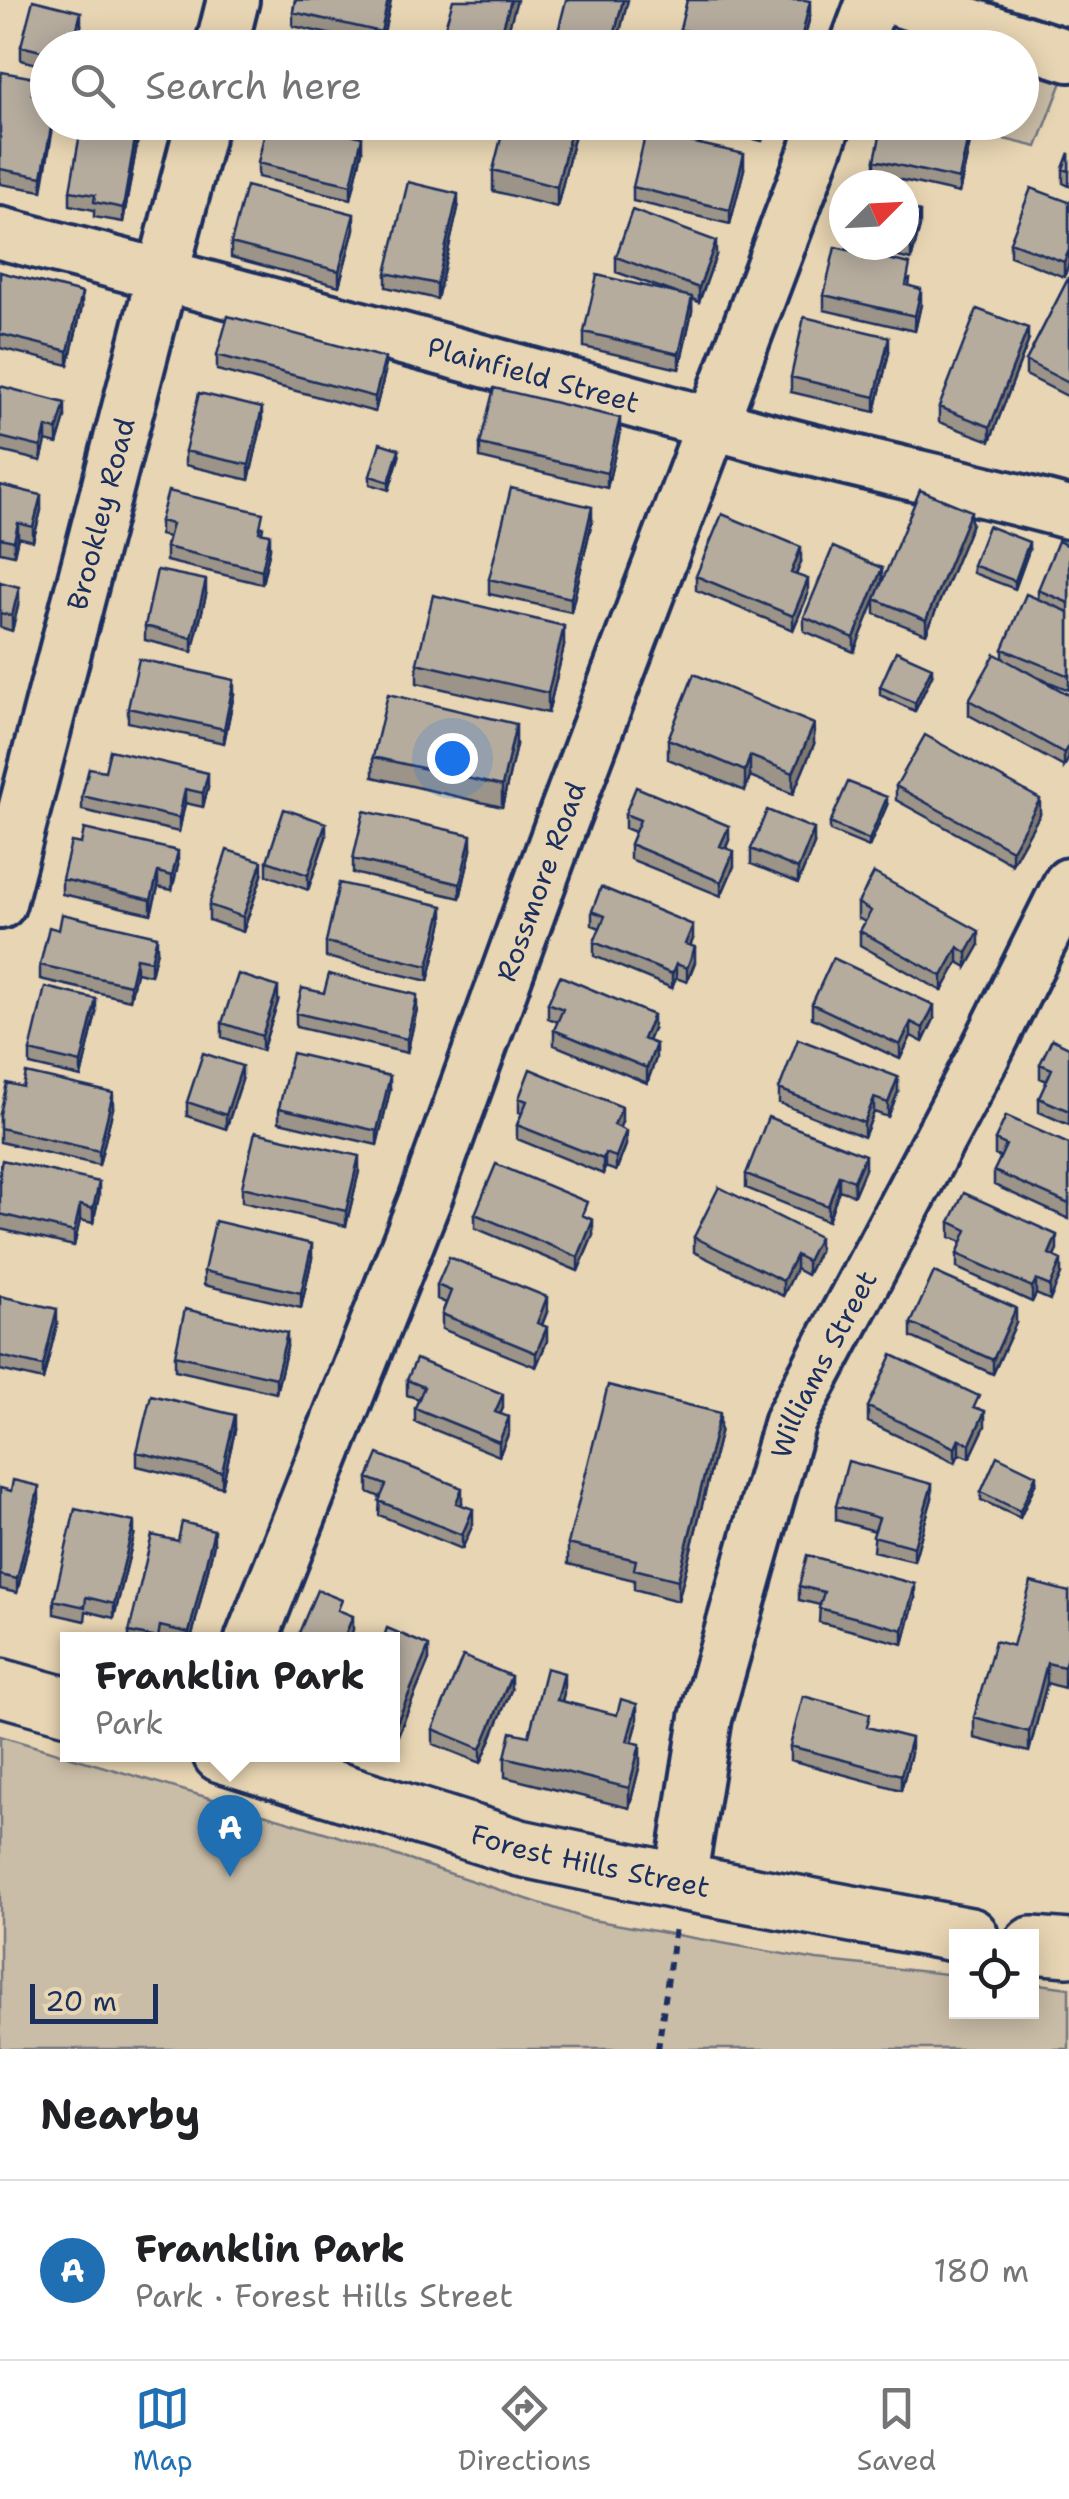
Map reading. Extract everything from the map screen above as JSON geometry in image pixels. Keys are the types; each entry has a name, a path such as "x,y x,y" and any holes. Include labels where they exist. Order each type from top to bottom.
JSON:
{"street":[{"path":"226,30 233,0"},
{"path":"862,30 873,0"},
{"path":"896,0 989,30"},
{"path":"1039,46 1069,56"},
{"name":"Brookley Road","path":"0,902 197,140"},
{"name":"Rossmore Road","path":"254,1632 425,1200 819,140"},
{"name":"Plainfield Street","path":"0,233 712,423 1069,513"},
{"name":"Williams Street","path":"677,1904 706,1718 790,1420 982,1059 1069,884"},
{"path":"0,1687 60,1704"},
{"name":"Forest Hills Street","path":"246,1762 520,1848 677,1904 949,1934"},
{"path":"1039,1945 1069,1948"}],"path":[{"path":"658,2049 677,1904"}],"shaded area":[{"path":"1039,76 1062,82 1037,147 1008,140 1039,140"},
{"path":"0,1736 60,1754 60,1762 88,1762 334,1835 587,1919 817,1960 949,1974 949,2019 1039,2019 1039,1984 1069,1988 1069,2049 0,2049"}],"building":[{"path":"33,0 81,12 76,30 30,30 30,48 21,46"},
{"path":"295,0 388,0 381,30 293,12"},
{"path":"453,0 511,0 502,30 444,30"},
{"path":"566,0 623,0 616,30 558,30"},
{"path":"687,0 810,1 803,30 680,29"},
{"path":"2,72 30,77 30,140 49,140 42,177 0,169"},
{"path":"79,140 135,140 123,208 94,202 95,195 70,191"},
{"path":"263,140 361,140 351,185 258,163"},
{"path":"500,140 569,140 557,187 493,170"},
{"path":"644,140 682,140 744,154 730,210 633,187"},
{"path":"879,140 967,140 959,179 875,160"},
{"path":"408,182 458,194 437,284 386,273"},
{"path":"246,186 354,214 339,271 231,243"},
{"path":"1031,188 1069,202 1069,250 1064,262 1010,242"},
{"path":"632,210 716,241 699,288 616,257"},
{"path":"832,260 892,260 910,264 906,285 921,289 915,316 824,295"},
{"path":"0,272 82,293 68,351 0,334"},
{"path":"597,275 692,297 679,354 584,332"},
{"path":"1069,277 1069,383 1026,361"},
{"path":"977,309 1028,328 990,427 939,407"},
{"path":"228,316 385,358 375,397 217,355"},
{"path":"804,317 889,337 875,397 791,377"},
{"path":"0,386 65,403 57,430 46,427 41,447 0,437"},
{"path":"494,388 620,418 607,473 480,444"},
{"path":"199,393 262,408 249,465 185,451"},
{"path":"380,443 399,449 389,482 370,476"},
{"path":"0,485 41,495 33,527 18,523 14,541 0,538"},
{"path":"511,488 592,507 571,598 489,579"},
{"path":"920,490 971,511 926,620 875,599"},
{"path":"168,491 263,513 259,532 270,534 262,570 166,547 172,524 160,521"},
{"path":"722,514 801,547 791,573 808,579 793,616 696,576"},
{"path":"988,526 1029,542 1015,581 973,565"},
{"path":"1058,541 1069,546 1069,603 1038,590"},
{"path":"833,547 882,568 854,638 804,617"},
{"path":"157,570 206,580 192,638 145,626"},
{"path":"0,582 19,587 12,616 0,613"},
{"path":"1026,594 1069,612 1069,676 1003,649"},
{"path":"433,595 564,626 548,693 417,663"},
{"path":"896,651 932,667 915,703 880,687"},
{"path":"995,654 1069,695 1069,744 1064,753 969,700"},
{"path":"139,659 234,680 224,729 128,708"},
{"path":"694,674 814,724 793,773 750,756 745,771 668,739"},
{"path":"388,694 516,724 502,786 373,757"},
{"path":"925,735 1040,799 1012,850 896,786"},
{"path":"110,750 208,773 203,793 185,789 179,818 82,796 89,768 105,771"},
{"path":"848,782 887,797 869,840 830,823"},
{"path":"636,787 729,826 720,846 734,851 721,882 630,844 640,820 625,814"},
{"path":"284,809 326,823 308,875 267,861"},
{"path":"767,810 814,829 798,869 751,849"},
{"path":"364,811 471,835 460,884 353,859"},
{"path":"84,829 178,851 172,876 158,872 151,900 62,879 71,842 81,844"},
{"path":"227,850 262,861 243,917 209,905"},
{"path":"874,873 979,931 967,953 958,947 942,976 860,931 871,911 858,903"},
{"path":"339,883 443,906 428,966 326,942"},
{"path":"601,887 693,925 685,944 695,947 687,968 676,964 672,974 594,942 605,916 592,911"},
{"path":"62,914 157,936 151,961 136,958 130,985 40,965 49,927 59,930"},
{"path":"833,958 934,1005 923,1028 911,1022 900,1045 812,1004"},
{"path":"238,974 278,987 262,1036 222,1023"},
{"path":"329,974 417,995 407,1039 296,1013 302,988 324,993"},
{"path":"560,976 653,1015 643,1039 656,1044 647,1068 554,1030 563,1009 548,1003"},
{"path":"45,987 96,999 81,1063 30,1051"},
{"path":"798,1039 898,1077 888,1103 874,1098 864,1123 779,1089"},
{"path":"1052,1039 1069,1047 1069,1111 1039,1098 1052,1069 1040,1064"},
{"path":"203,1053 242,1066 226,1115 187,1102"},
{"path":"292,1053 390,1076 377,1131 279,1108"},
{"path":"530,1069 622,1107 614,1125 626,1131 616,1157 605,1153 603,1159 517,1125 527,1101 519,1098"},
{"path":"26,1073 113,1093 99,1151 0,1128 7,1083 23,1087"},
{"path":"1006,1116 1069,1144 1069,1204 994,1171 1006,1145 995,1140"},
{"path":"768,1117 865,1155 854,1181 839,1175 828,1206 746,1174"},
{"path":"255,1132 359,1156 346,1211 242,1187"},
{"path":"2,1160 99,1182 93,1209 80,1205 74,1232 0,1214"},
{"path":"496,1164 587,1202 582,1215 593,1220 578,1257 475,1214"},
{"path":"719,1187 819,1237 807,1261 796,1255 783,1281 694,1237"},
{"path":"964,1193 1057,1235 1049,1254 1061,1260 1050,1286 1036,1280 1032,1287 957,1254 967,1230 950,1222"},
{"path":"215,1221 312,1244 301,1293 204,1271"},
{"path":"449,1257 547,1297 537,1323 547,1327 536,1353 442,1314 451,1291 437,1285"},
{"path":"934,1272 1016,1308 993,1360 911,1323"},
{"path":"0,1296 57,1309 43,1366 0,1356"},
{"path":"185,1309 287,1333 276,1378 175,1355"},
{"path":"892,1355 979,1396 974,1407 985,1411 970,1444 959,1439 955,1448 868,1407"},
{"path":"416,1359 503,1394 495,1412 509,1417 499,1442 415,1408 424,1387 407,1380"},
{"path":"608,1385 720,1413 678,1580 634,1569 636,1560 568,1544"},
{"path":"151,1395 235,1415 222,1472 137,1452"},
{"path":"378,1454 462,1488 456,1503 473,1509 462,1535 379,1501 386,1485 368,1478"},
{"path":"997,1456 1036,1475 1020,1511 981,1492"},
{"path":"848,1461 932,1484 914,1547 873,1536 879,1518 836,1506"},
{"path":"13,1480 39,1486 17,1579 0,1575 0,1488 11,1491"},
{"path":"75,1509 134,1522 114,1604 86,1597 85,1607 54,1600"},
{"path":"182,1522 214,1530 189,1632 160,1626 159,1632 129,1632 152,1535 178,1541"},
{"path":"807,1555 915,1584 903,1630 819,1608 824,1592 799,1586"},
{"path":"1031,1582 1069,1592 1069,1650 1064,1667 1047,1663 1029,1732 974,1717 995,1641 1013,1646"},
{"path":"317,1590 342,1600 338,1610 353,1616 346,1632 299,1632"},
{"path":"400,1634 429,1646 400,1715"},
{"path":"463,1656 511,1676 481,1749 433,1729"},
{"path":"546,1668 564,1673 557,1700 617,1715 621,1699 637,1704 627,1741 640,1744 629,1788 505,1757 511,1732 529,1736"},
{"path":"803,1696 870,1714 867,1727 911,1738 901,1775 790,1746"}],"place":[{"name":"Franklin Park","path":"230,1877"}]}
